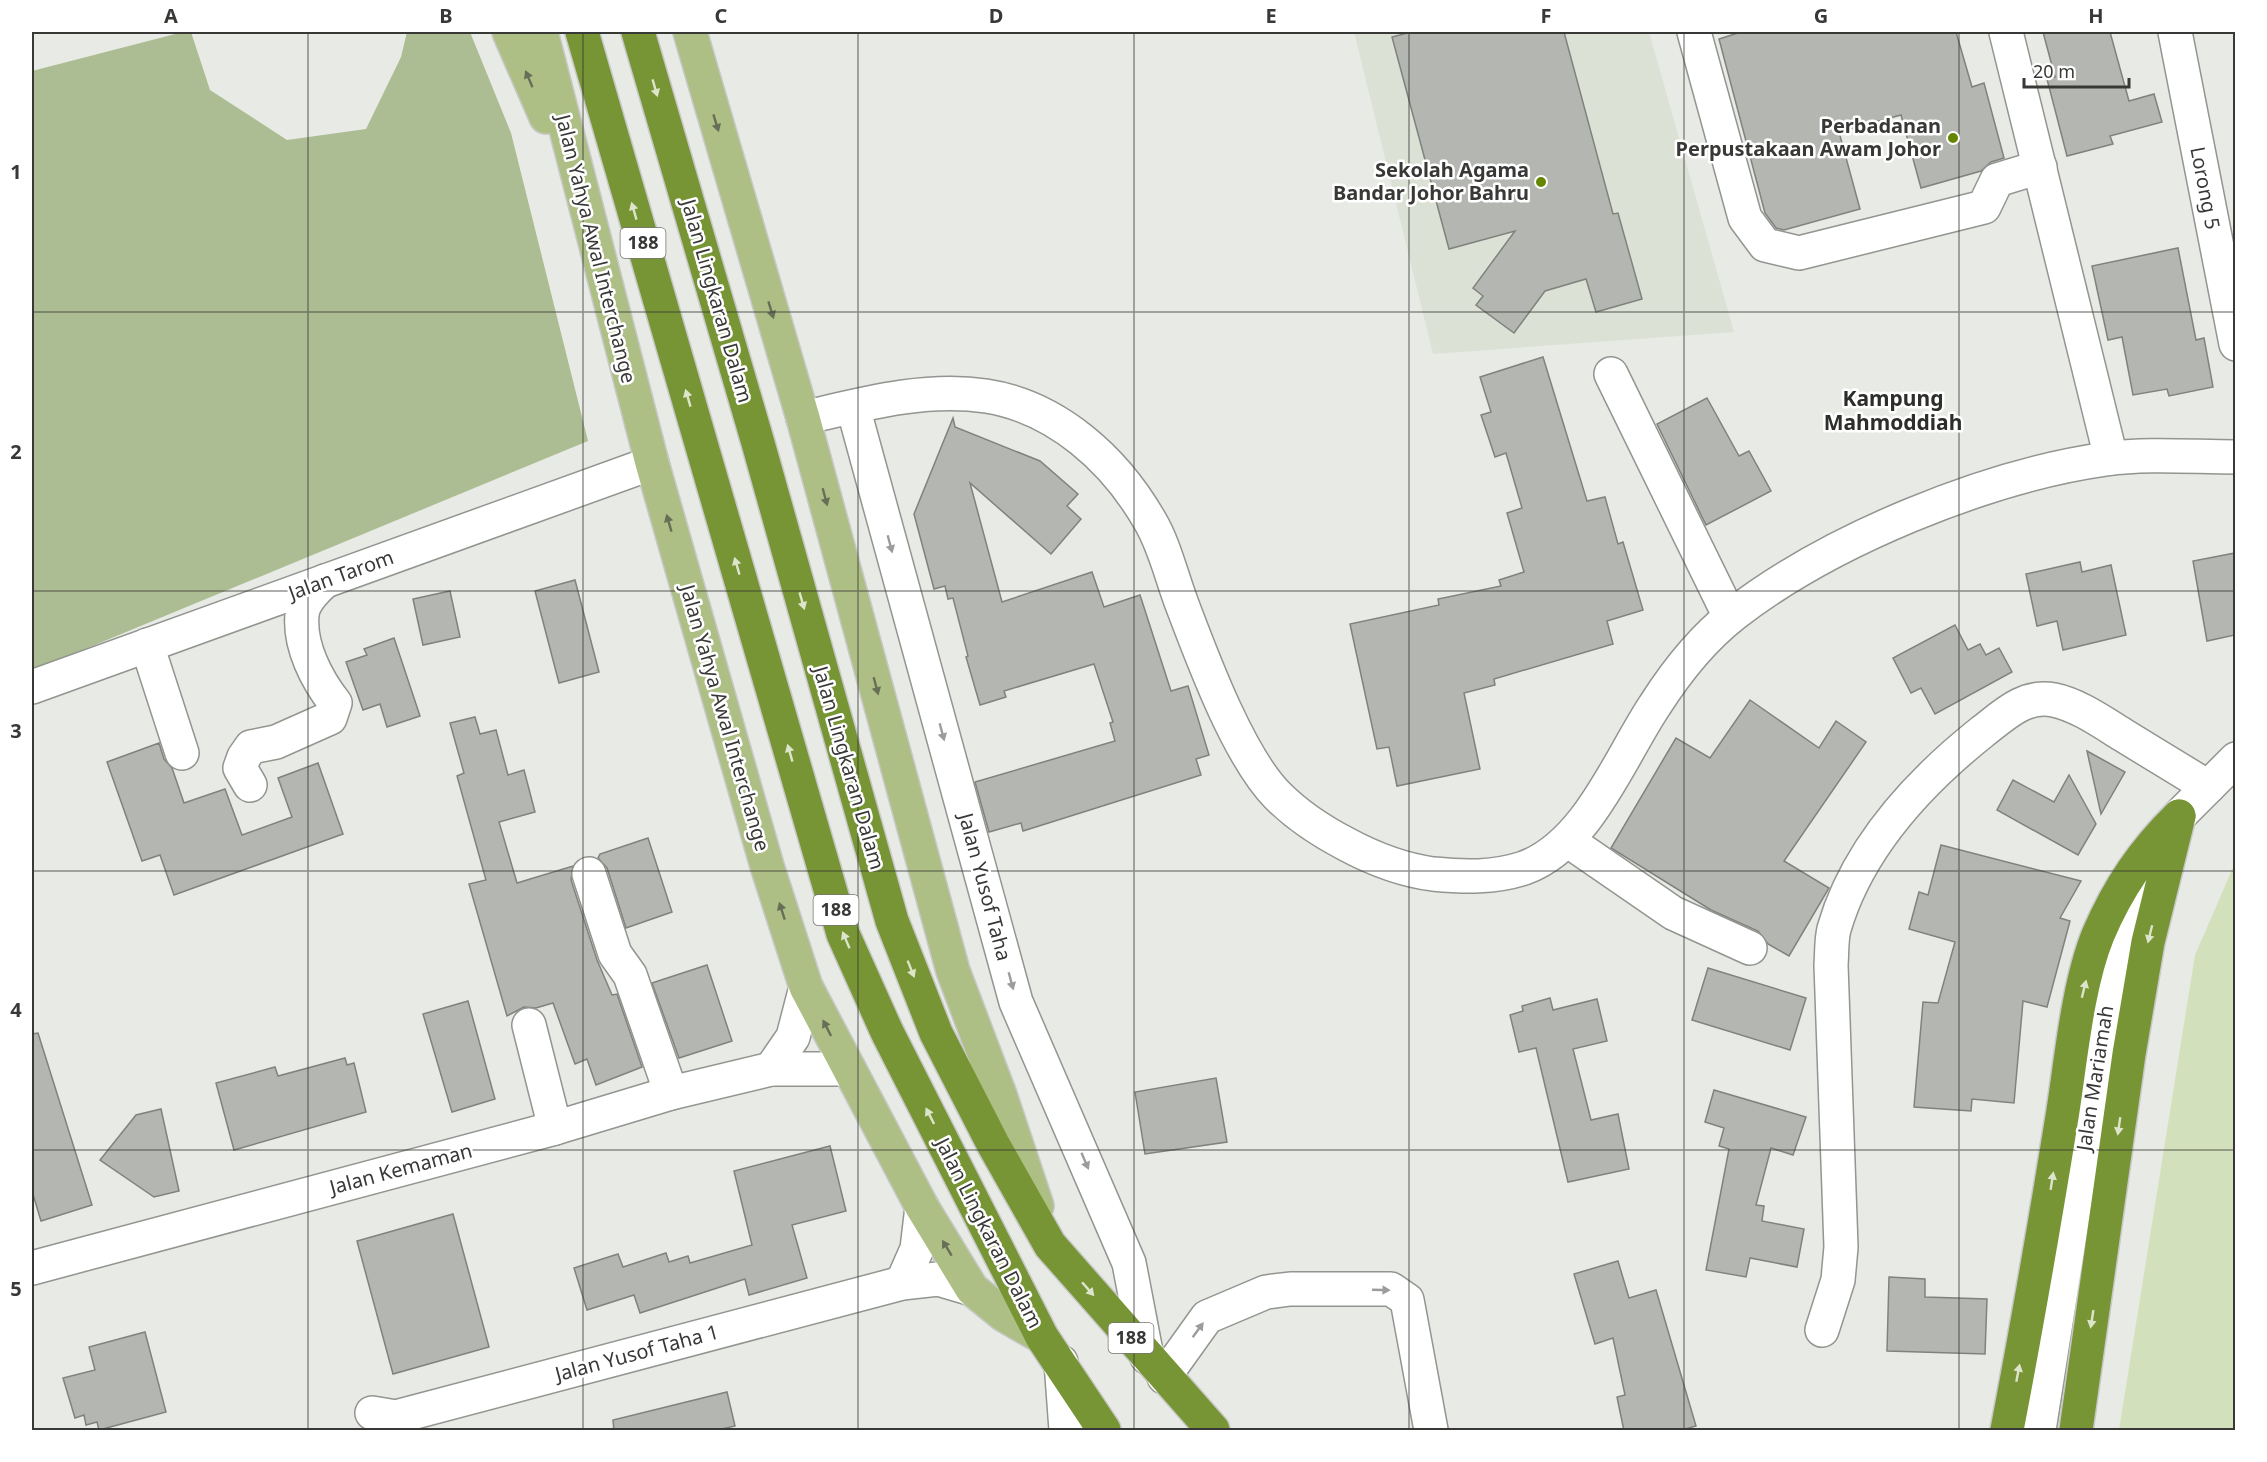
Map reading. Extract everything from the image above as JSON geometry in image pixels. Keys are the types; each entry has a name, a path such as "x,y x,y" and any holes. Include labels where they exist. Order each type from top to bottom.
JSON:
{"highway":[{"name":"Jalan Lingkaran Dalam","path":"582,32 843,934 886,1032 1051,1349 1104,1431"},
{"name":"Jalan Lingkaran Dalam","path":"638,32 758,443 892,921 936,1033 993,1144 1050,1245 1213,1431"},
{"path":"2007,1431 2036,1280 2082,995 2097,937 2126,879 2151,844 2179,816"},
{"path":"2076,1431 2131,1042 2148,942 2179,816"}],"main road":[{"path":"509,32 585,210"},
{"path":"690,32 803,418 953,971 1000,1095 1050,1245"},
{"path":"699,67 704,32"},
{"name":"Jalan Yahya Awal Interchange","path":"545,37 585,210 652,463 767,866 806,987 922,1207 972,1289 1051,1349"}],"street":[{"path":"1694,32 1745,218 1765,245 1799,253 1984,207 1997,180 2040,167"},
{"path":"2006,32 2111,458"},
{"name":"Lorong 5","path":"2175,32 2235,344"},
{"path":"1611,374 1730,617"},
{"path":"803,418 882,400 938,394 988,396 1039,411 1074,434 1108,461 1151,522 1186,614 1241,743 1275,793 1319,830 1369,857 1418,871 1486,878 1528,866 1566,840 1607,787 1654,705 1689,657 1730,617 1792,573 1897,522 2030,473 2111,458 2235,457"},
{"name":"Jalan Yusof Taha","path":"853,407 1017,1002 1129,1263 1156,1367"},
{"name":"Jalan Tarom","path":"32,687 155,666 325,581 652,463"},
{"path":"250,785 240,768 244,757 252,747 276,742 330,718 335,703 322,686 305,645 302,614 309,595 325,581"},
{"path":"155,666 182,753"},
{"path":"1822,1330 1838,1280 1841,1247 1831,965 1834,931 1845,899 1864,861 1894,818 1951,757 2018,705 2032,700 2053,699 2082,711 2208,787"},
{"name":"Jalan Mariamah","path":"2039,1431 2110,980 2132,914 2179,816 2235,759"},
{"path":"1566,840 1672,913 1750,948"},
{"path":"589,874 615,954 630,975 671,1093"},
{"path":"771,1069 793,1037 806,987"},
{"path":"529,1025 555,1128"},
{"name":"Jalan Kemaman","path":"32,1268 555,1128 671,1093 771,1069 848,1069"},
{"path":"902,1283 917,1249 922,1207"},
{"name":"Jalan Yusof Taha 1","path":"372,1413 396,1417 902,1283 938,1279 972,1289"},
{"path":"1156,1367 1207,1317 1266,1292 1290,1289 1391,1289 1407,1300 1431,1431"},
{"path":"1051,1349 1066,1431"}],"shaded area":[{"name":"Sekolah Agama Bandar Johor Bahru","path":"1354,32 1649,32 1734,332 1433,354"}],"green space":[{"path":"183,32 191,32 210,90 287,140 366,129 401,57 407,32 470,32 511,133 588,441 32,671 32,71"},
{"path":"2235,863 2235,1430 2119,1430 2195,955"}],"building":[{"path":"1411,32 1564,32 1613,214 1618,213 1642,299 1596,312 1586,279 1545,291 1514,333 1476,305 1483,296 1473,288 1515,231 1449,249 1392,37"},
{"name":"Perbadanan Perpustakaan Awam Johor","path":"1741,32 1956,32 1972,87 1984,83 2004,158 1991,162 1981,171 1921,188 1901,115 1839,132 1860,209 1784,230 1776,228 1765,213 1719,39"},
{"path":"2043,32 2110,32 2129,101 2154,94 2162,122 2110,136 2113,144 2067,156 2047,79 2055,77"},
{"path":"2178,248 2196,340 2204,338 2213,387 2169,396 2167,389 2133,395 2122,337 2108,340 2092,266"},
{"path":"1543,357 1587,501 1605,497 1618,544 1623,542 1643,610 1607,621 1613,644 1494,679 1495,685 1464,693 1480,769 1397,786 1389,747 1377,749 1350,624 1439,605 1438,599 1501,586 1499,580 1524,572 1507,513 1522,508 1506,453 1495,457 1481,415 1491,412 1480,377"},
{"path":"1707,398 1739,456 1749,451 1771,491 1706,525 1657,424"},
{"path":"953,418 955,427 1040,461 1078,494 1067,506 1081,519 1051,554 970,483 1002,602 1092,572 1104,607 1140,595 1171,691 1188,686 1209,755 1196,759 1201,775 1023,831 1021,823 989,832 975,782 1115,741 1110,723 1113,722 1094,664 1004,691 1006,697 980,705 966,657 968,656 953,598 948,599 945,586 934,589 914,514"},
{"path":"2235,553 2235,635 2207,641 2193,561"},
{"path":"2080,562 2082,572 2111,565 2126,635 2063,650 2057,621 2037,626 2026,574"},
{"path":"575,580 599,672 559,683 535,591"},
{"path":"450,591 460,637 423,645 413,599"},
{"path":"1955,625 1968,650 1980,644 1986,655 1999,648 2012,672 1935,714 1921,688 1911,693 1893,658"},
{"path":"394,638 420,716 387,727 380,704 363,710 346,662 367,655 364,649"},
{"path":"1750,700 1819,748 1836,721 1866,742 1784,861 1829,888 1789,956 1768,944 1758,931 1711,910 1611,848 1676,738 1710,758"},
{"path":"475,717 480,734 496,730 508,775 524,770 535,812 499,822 517,883 573,866 571,880 597,960 612,995 617,994 642,1067 596,1085 587,1059 575,1064 553,1003 536,1008 524,1007 507,1016 469,884 486,880 457,776 464,773 450,723"},
{"path":"159,743 164,759 172,768 184,803 225,789 242,835 292,817 278,778 318,763 343,834 174,895 160,855 142,861 107,762"},
{"path":"2087,751 2125,772 2101,814"},
{"path":"2069,775 2096,824 2078,855 1997,810 2013,780 2054,802"},
{"path":"648,838 672,912 626,928 607,868 598,858 600,854"},
{"path":"1941,845 2081,881 2060,918 2070,921 2047,1007 2023,1001 2014,1103 1972,1099 1971,1111 1914,1107 1923,1002 1938,1003 1955,942 1909,929 1919,892 1928,895"},
{"path":"707,965 732,1041 679,1058 652,983"},
{"path":"1708,968 1806,998 1790,1050 1692,1020"},
{"path":"1550,998 1553,1010 1597,999 1607,1041 1573,1049 1591,1120 1618,1114 1629,1169 1568,1182 1536,1048 1519,1052 1510,1015 1523,1011 1522,1006"},
{"path":"468,1001 495,1099 452,1112 423,1014"},
{"path":"38,1033 92,1205 41,1221 32,1191 32,1034"},
{"path":"345,1058 347,1065 354,1063 366,1112 234,1150 216,1083 275,1067 278,1076"},
{"path":"1216,1078 1227,1142 1145,1154 1135,1092"},
{"path":"1714,1090 1806,1117 1793,1155 1771,1148 1756,1205 1764,1206 1762,1221 1804,1229 1797,1267 1750,1258 1746,1277 1706,1270 1729,1149 1719,1146 1724,1128 1705,1122"},
{"path":"161,1109 179,1191 154,1197 100,1160 136,1115"},
{"path":"830,1146 846,1211 792,1225 807,1278 749,1295 745,1279 640,1313 634,1295 587,1310 574,1268 618,1254 623,1267 666,1253 669,1262 688,1256 690,1263 752,1245 734,1171"},
{"path":"453,1214 489,1347 393,1374 357,1241"},
{"path":"1618,1261 1629,1298 1656,1290 1696,1426 1678,1431 1624,1431 1617,1397 1625,1395 1613,1338 1595,1344 1574,1274"},
{"path":"1889,1277 1925,1279 1925,1297 1987,1299 1985,1354 1887,1351"},
{"path":"145,1332 166,1412 99,1430 97,1422 86,1425 84,1415 75,1418 63,1378 95,1370 89,1347"},
{"path":"727,1392 735,1426 713,1431 614,1431 613,1420"}],"place":[{"name":"Perbadanan Perpustakaan Awam Johor","path":"1953,138"},
{"name":"Sekolah Agama Bandar Johor Bahru","path":"1541,182"}],"district":[{"name":"Kampung Mahmoddiah","path":"1893,411"}]}
